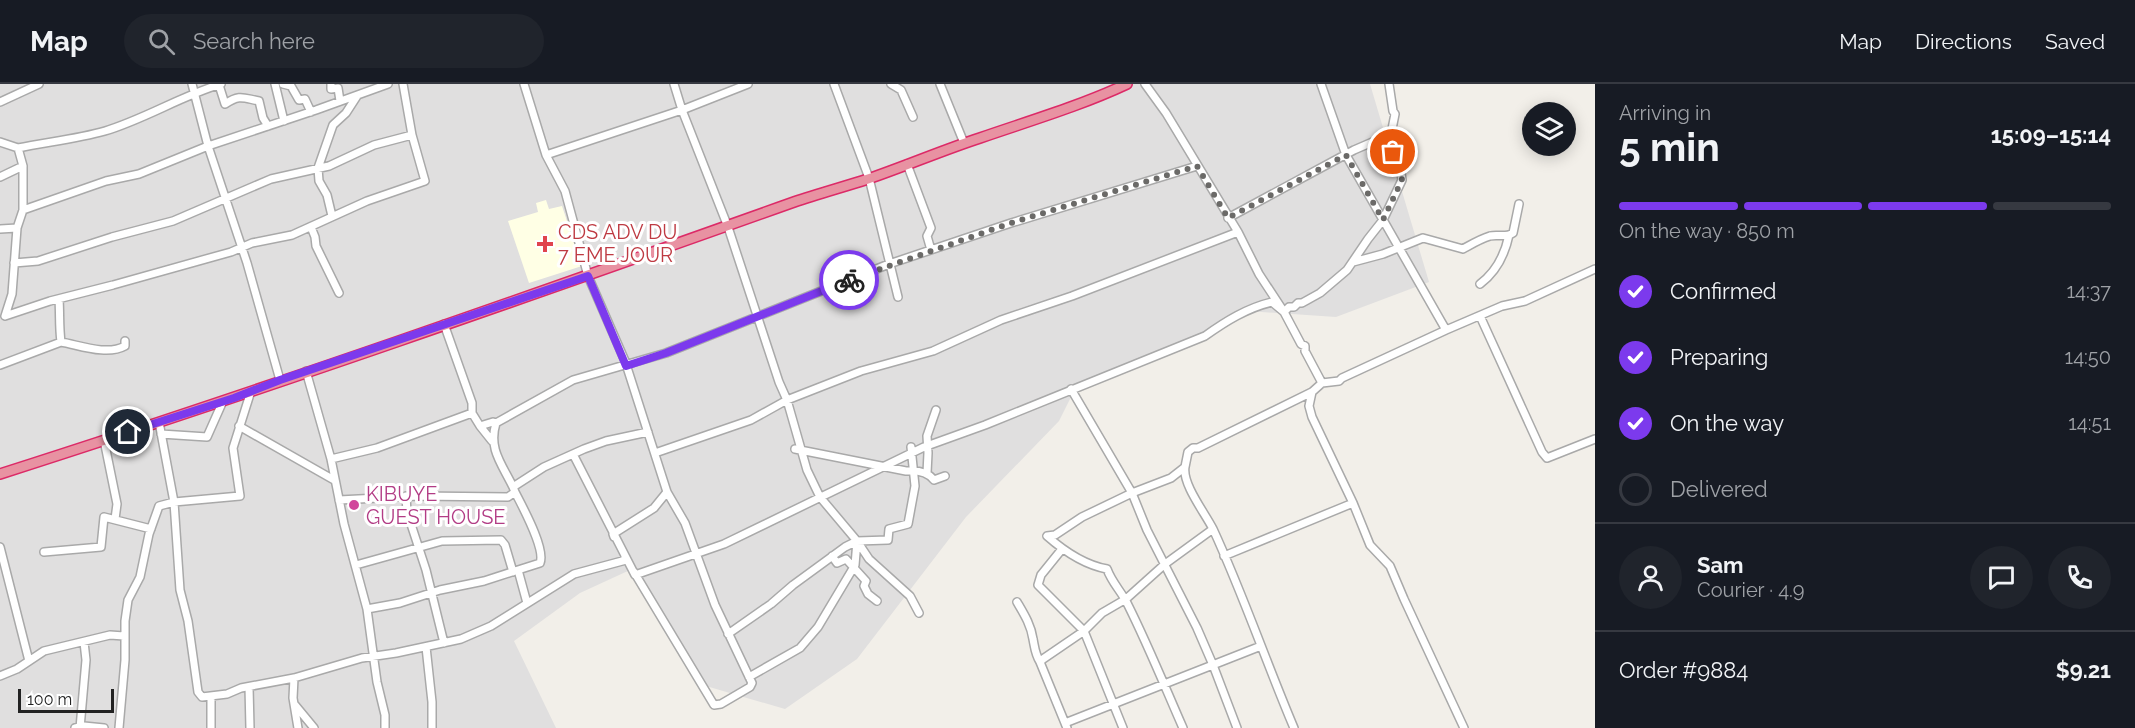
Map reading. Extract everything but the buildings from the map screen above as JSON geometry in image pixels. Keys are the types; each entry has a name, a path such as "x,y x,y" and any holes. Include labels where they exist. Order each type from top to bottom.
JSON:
{"highway":[{"path":"0,474 223,401 588,276 1065,109 1127,84"}],"street":[{"path":"0,102 39,84"},
{"path":"192,84 208,146 240,248 247,263 280,380"},
{"path":"0,142 18,148 105,131 220,84 225,104 235,98 244,97 259,101 268,126"},
{"path":"275,84 284,121"},
{"path":"283,84 291,86 299,99 305,99 311,112"},
{"path":"330,84 331,89 338,88 340,101"},
{"path":"23,210 106,182 139,174 208,146 388,84"},
{"path":"3,319 59,300 292,235 367,201 425,181 412,135 403,84"},
{"path":"524,84 546,155 565,192 588,276 626,366 668,492 685,523 715,605 752,683 750,687 721,704 714,705 626,560 573,454"},
{"path":"674,84 728,227 787,400 798,449 807,470 820,497 869,559 910,596 919,613"},
{"path":"546,155 682,110 748,84"},
{"path":"834,84 869,178 898,297"},
{"path":"891,84 901,90 913,117"},
{"path":"940,84 964,143"},
{"path":"1145,84 1166,113 1238,232 1259,274 1284,312 1301,344 1305,346 1305,351 1322,383"},
{"path":"1321,84 1346,155 1446,330"},
{"path":"1284,312 1289,307 1320,293 1347,270 1383,220 1402,180 1400,166 1393,152 1391,134 1395,114 1389,84"},
{"path":"332,216 327,195 319,181 318,168 333,125 346,113 357,96"},
{"path":"1228,218 1346,155 1391,134"},
{"path":"14,263 39,261 112,237 173,221 271,179 329,166 374,146 412,135"},
{"path":"3,319 12,294 17,228 23,210 22,166 18,148"},
{"path":"907,164 931,228 927,236 931,250"},
{"path":"0,177 22,166"},
{"path":"480,426 496,423 573,380 666,353 889,264 1197,166"},
{"path":"1480,284 1498,266 1506,252 1519,204"},
{"path":"311,226 316,246 339,293"},
{"path":"0,229 17,228"},
{"path":"655,453 751,420 787,400 861,371 933,351 1001,320 1072,296 1238,232"},
{"path":"1353,262 1372,258 1423,238 1463,249 1491,236 1509,236"},
{"path":"1294,728 1213,529 1187,482 1184,474 1188,452 1312,392 1322,383 1339,381 1446,330 1502,306 1525,301 1595,269"},
{"path":"59,300 58,323 61,342"},
{"path":"635,575 724,544 884,466 911,450 985,425 1205,336 1228,320 1261,304 1272,302 1284,312"},
{"path":"1480,316 1542,452 1547,458 1595,439"},
{"path":"367,609 400,603 516,571 539,563 542,559 536,537 492,441 472,413 470,398 444,324"},
{"path":"0,365 61,342 107,350 120,349 125,346 125,341"},
{"path":"306,371 331,459 334,480 367,609 377,682 385,715 385,728"},
{"path":"1071,389 1132,493 1214,665 1237,728"},
{"path":"119,728 125,660 124,636 130,595 140,577 159,506 174,502 240,496 233,448 251,391"},
{"path":"1312,392 1309,406 1312,417 1353,503 1370,545 1390,566 1464,728"},
{"path":"162,434 207,437 223,401"},
{"path":"927,473 927,436 936,411"},
{"path":"331,459 377,448 472,413"},
{"path":"159,422 174,502 180,590 188,621 198,692 202,697 227,694 241,688 294,678 345,662 426,647 476,634 574,574 626,560"},
{"path":"492,441 496,423"},
{"path":"239,426 334,480"},
{"path":"339,500 406,496 511,496 514,489 544,467 606,441 648,432"},
{"path":"104,440 117,504 115,519"},
{"path":"798,449 906,471 914,470 927,473 934,480 945,476"},
{"path":"728,634 771,604 832,556 857,541 888,540 889,529 908,524 915,486 911,450"},
{"path":"1183,728 1126,599 1107,569 1095,567 1062,549 1047,536 1055,535 1082,517 1132,493 1172,478 1185,467"},
{"path":"613,534 654,508 668,492"},
{"path":"406,496 407,512 444,643"},
{"path":"1224,556 1353,503"},
{"path":"44,552 101,547 104,517 151,529"},
{"path":"1040,663 1084,631 1102,613 1126,599 1165,564 1213,529"},
{"path":"613,534 635,575"},
{"path":"356,565 442,541 501,540 505,544 527,603"},
{"path":"749,677 800,648 818,627 854,567 857,541"},
{"path":"0,547 30,661"},
{"path":"1062,549 1041,575 1038,585 1084,631 1123,728"},
{"path":"832,556 837,563 846,559 866,581 864,586 868,594 877,601"},
{"path":"1017,602 1026,616 1034,640 1034,652 1066,725 1113,703 1261,646"},
{"path":"0,676 17,669 44,651 110,635 124,636"},
{"path":"84,642 86,660 78,728 104,728"},
{"path":"426,647 432,702 432,728"},
{"path":"294,678 294,703 298,728"},
{"path":"249,687 250,728"},
{"path":"211,697 211,728"},
{"path":"294,703 314,728"}],"shaded area":[{"path":"0,84 1370,84 1429,282 1336,317 1247,311 1182,345 1076,387 1059,421 966,517 857,659 785,709 706,686 630,570 580,593 514,641 556,728 0,728"},
{"name":"CDS ADV DU 7 EME JOUR","path":"546,200 549,209 562,206 582,266 529,283 508,221 538,212 536,203"}],"way so far":[{"path":"849,280 889,264 1011,223 1197,166 1228,218 1346,155 1383,220 1402,180 1400,166 1393,152"}],"place":[{"name":"CDS ADV DU 7 EME JOUR","path":"545,244"},
{"name":"KIBUYE GUEST HOUSE","path":"354,505"}],"route":[{"path":"128,432 234,398 280,380 588,276 626,366 666,353 849,280"}]}
